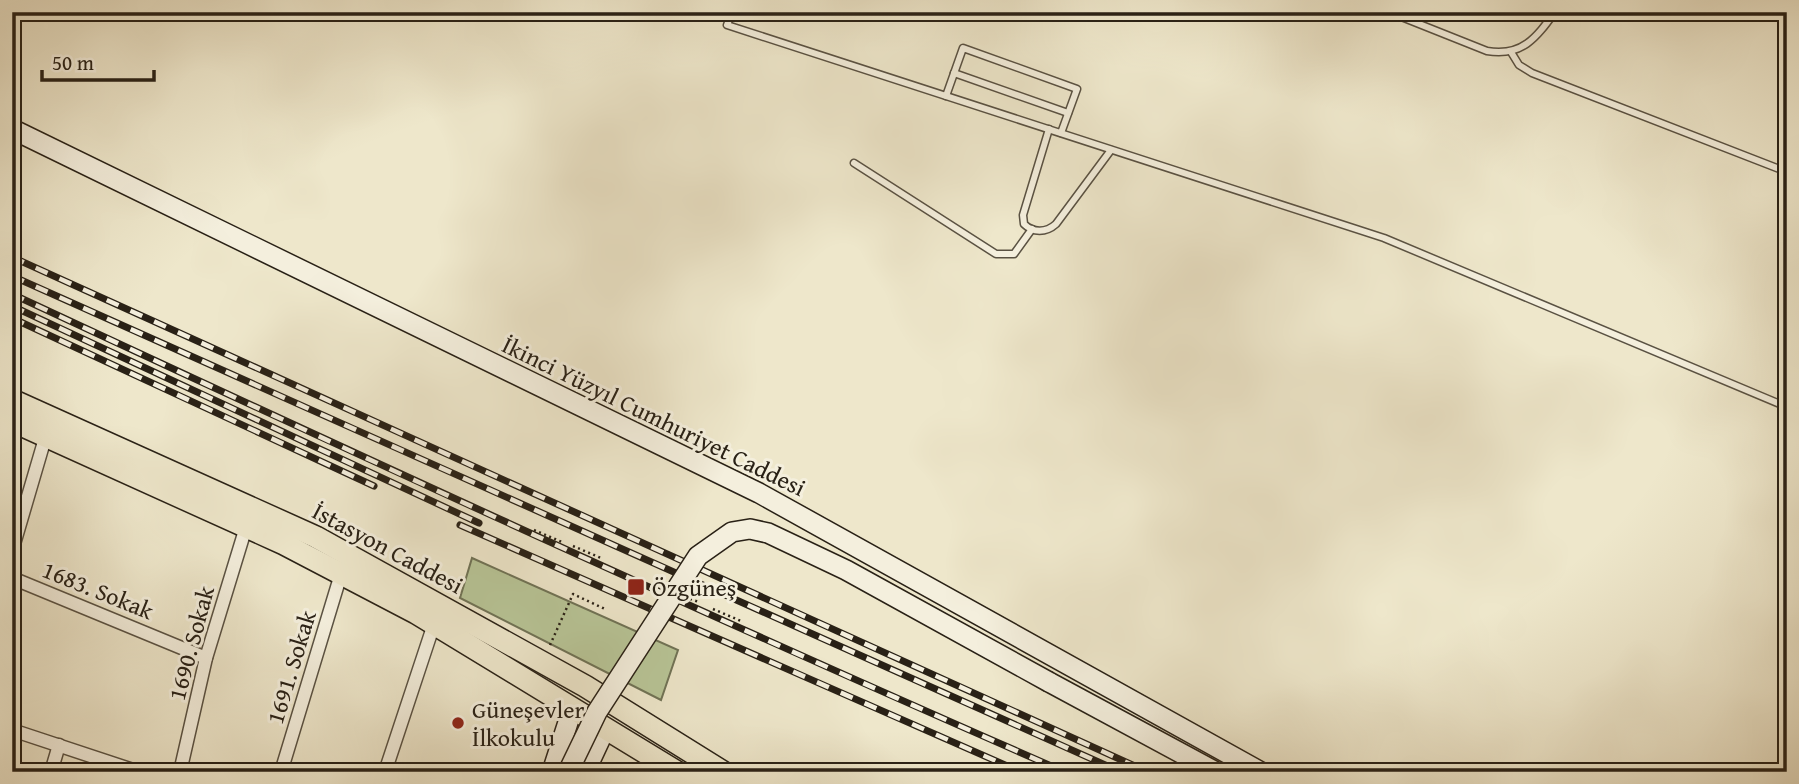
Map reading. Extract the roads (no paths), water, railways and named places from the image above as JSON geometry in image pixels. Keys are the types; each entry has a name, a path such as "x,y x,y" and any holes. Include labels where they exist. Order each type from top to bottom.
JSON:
{"main road":[{"name":"İkinci Yüzyıl Cumhuriyet Caddesi","path":"12,129 759,493 1261,772"},
{"name":"İstasyon Caddesi","path":"12,400 316,537 585,686 723,772"},
{"name":"İstasyon Caddesi","path":"12,421 246,527 341,574 434,624 677,772"},
{"path":"568,772 597,712 698,556 713,543 741,530 768,533 846,570 1216,772"},
{"path":"552,772 572,710 585,686"},
{"path":"585,772 618,707"}],"street":[{"path":"12,551 46,435"},
{"name":"1690. Sokak","path":"180,772 206,658 246,527"},
{"name":"1691. Sokak","path":"281,772 341,574"},
{"name":"1683. Sokak","path":"12,578 206,658"},
{"path":"385,772 434,624"},
{"path":"12,730 139,772"},
{"path":"51,772 59,745"}],"lane":[{"path":"732,12 727,25 1384,238 1787,407"},
{"path":"1389,12 1487,51 1511,52 1535,40 1555,12"},
{"path":"946,96 963,48 1077,89 1061,133"},
{"path":"1511,52 1519,65 1532,73 1787,172"},
{"path":"954,72 1068,113"},
{"path":"1049,129 1023,215 1024,224 1031,229 1047,230 1055,224 1111,150"},
{"path":"854,163 996,254 1014,254 1031,229"}],"railway":[{"path":"12,257 1148,772"},
{"path":"12,276 1121,772"},
{"path":"12,294 537,536 1065,772"},
{"path":"12,306 479,523"},
{"path":"12,318 374,486"},
{"path":"460,525 1021,772"}],"place":[{"name":"Özgüneş","path":"636,587"},
{"name":"Güneşevler İlkokulu","path":"458,723"}]}
